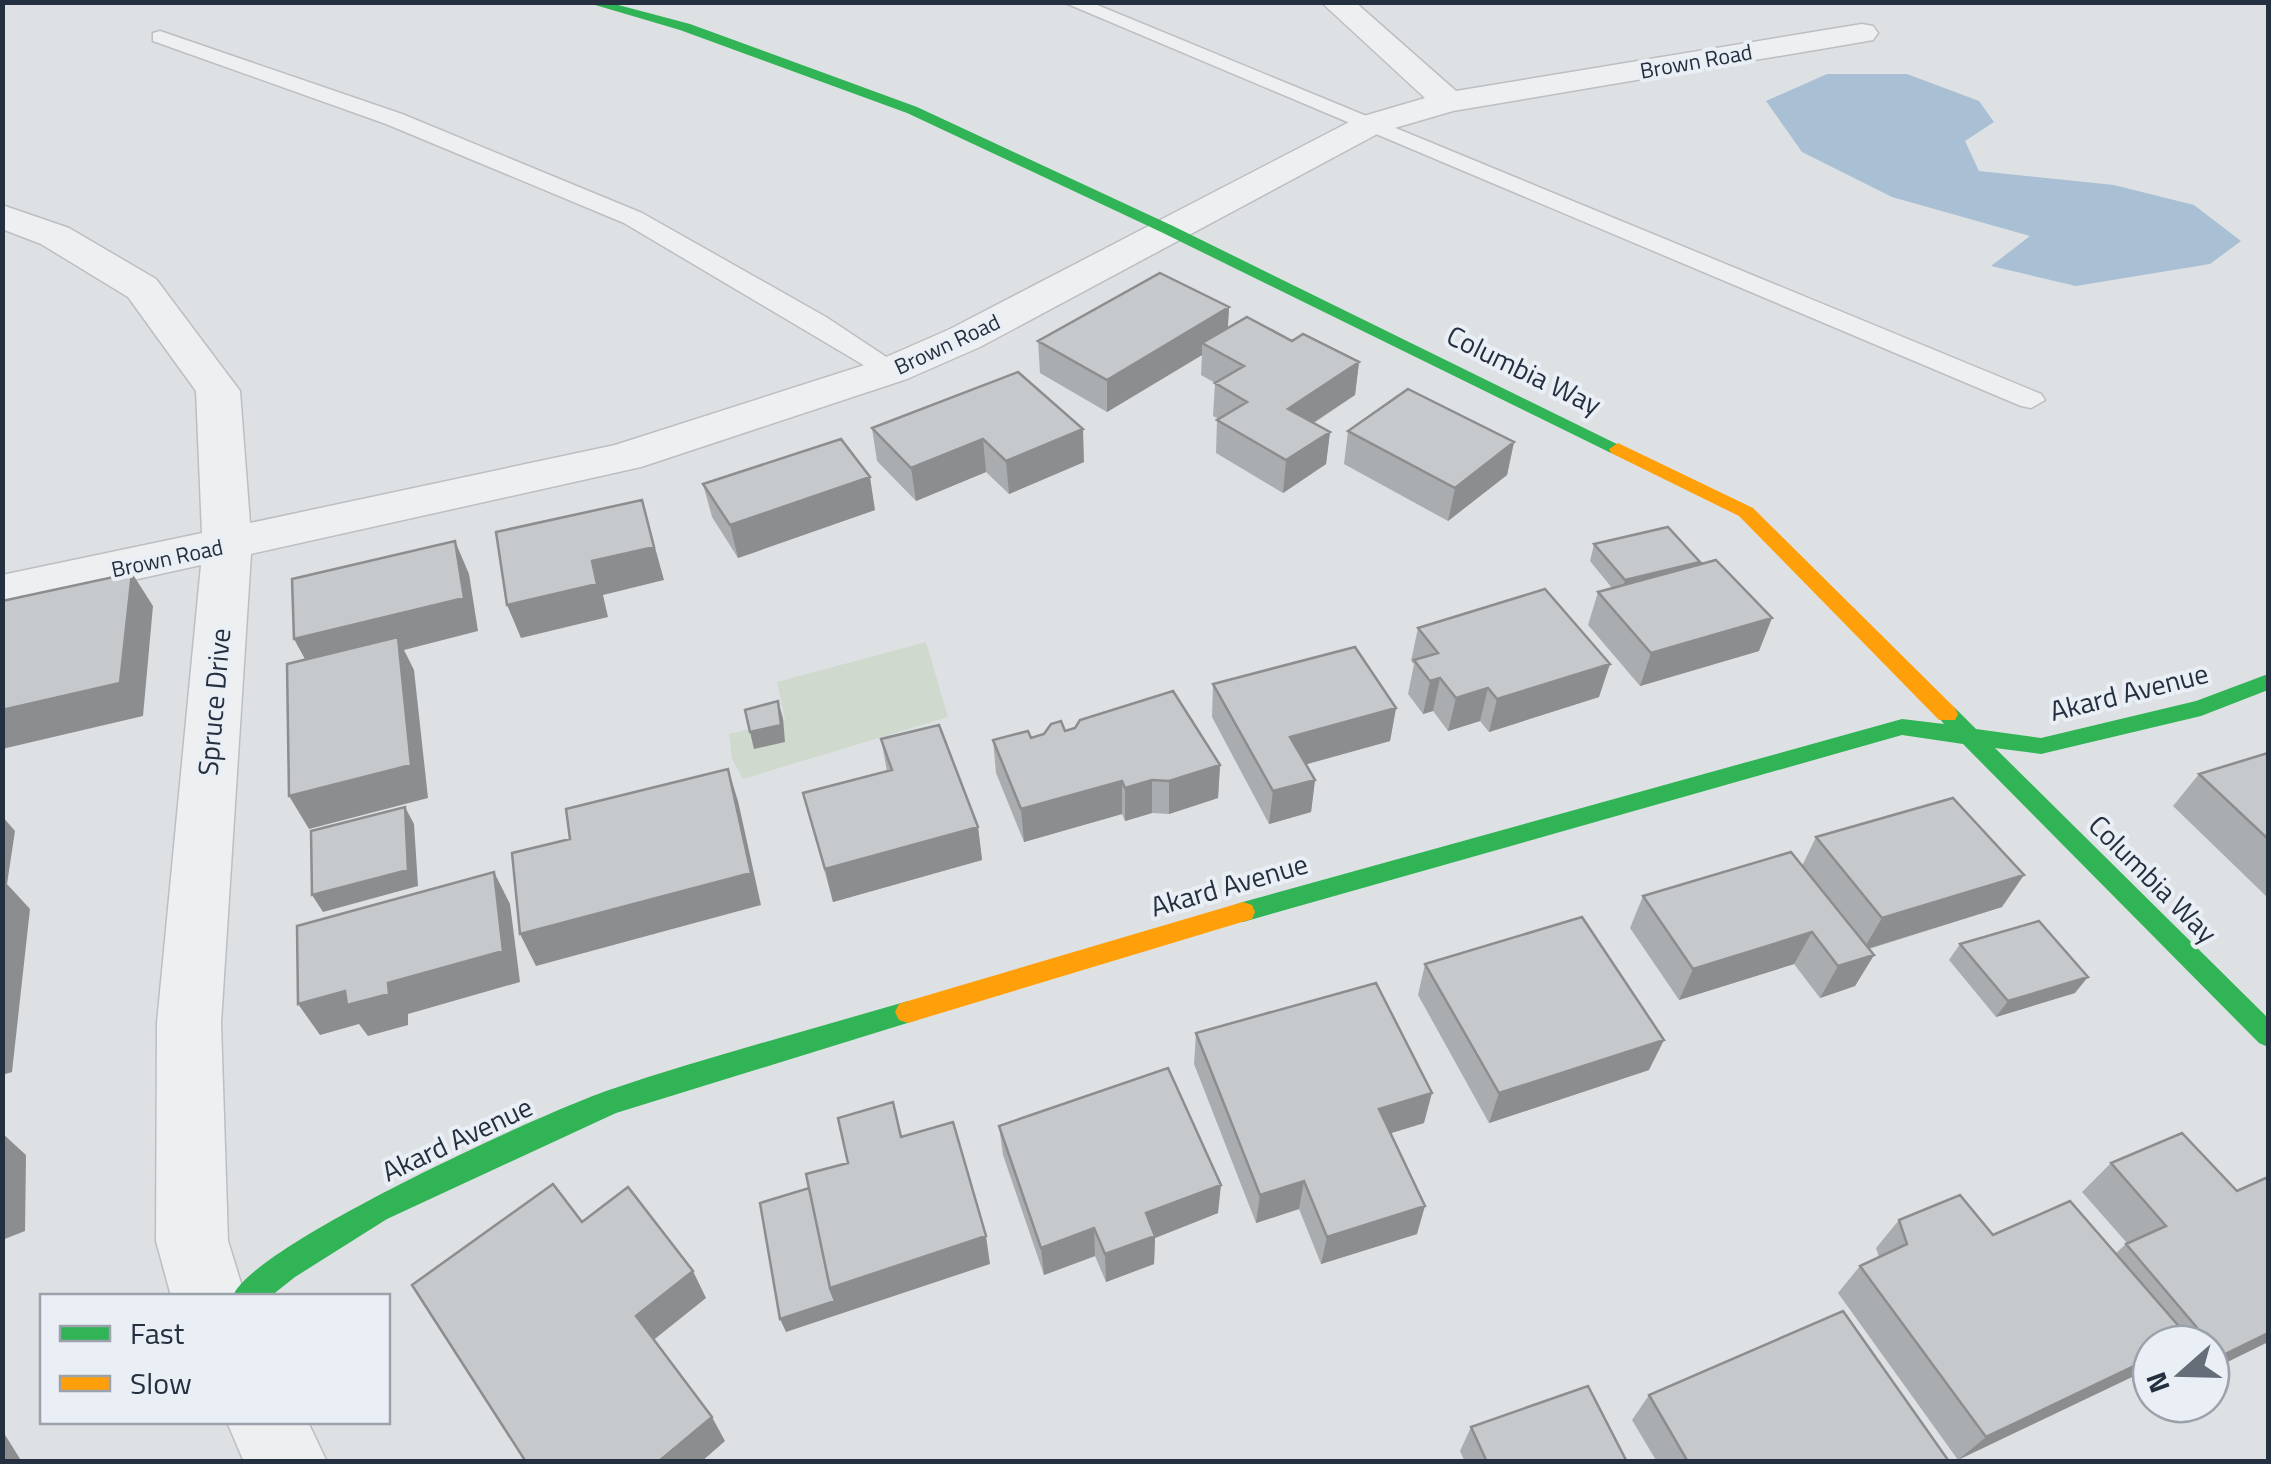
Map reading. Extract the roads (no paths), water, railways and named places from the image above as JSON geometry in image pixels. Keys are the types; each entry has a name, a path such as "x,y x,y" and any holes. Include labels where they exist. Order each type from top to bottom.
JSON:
{"street":[{"name":"Columbia Way","path":"592,2 685,27 912,110 1167,228 1746,512 2268,1035"},
{"path":"1336,2 1449,102"},
{"name":"Brown Road","path":"2,592 625,457 892,370 966,338 1167,228 1369,126 1449,102 1846,22"},
{"name":"Spruce Drive","path":"2,216 55,236 142,288 218,390 226,545 189,1023 192,1241 207,1294"},
{"name":"Akard Avenue","path":"250,1294 284,1267 377,1208 610,1102 1172,932 1902,726 2040,746 2202,708 2268,682"},
{"path":"267,1424 287,1462"}],"lane":[{"path":"1072,2 2032,400"},
{"path":"160,37 394,119 633,218 892,370"}],"water":[{"path":"1827,74 1907,74 1979,101 1994,122 1965,141 1979,171 2114,185 2194,205 2241,241 2210,264 2076,286 1991,266 2030,236 1892,197 1802,152 1766,101"}]}
